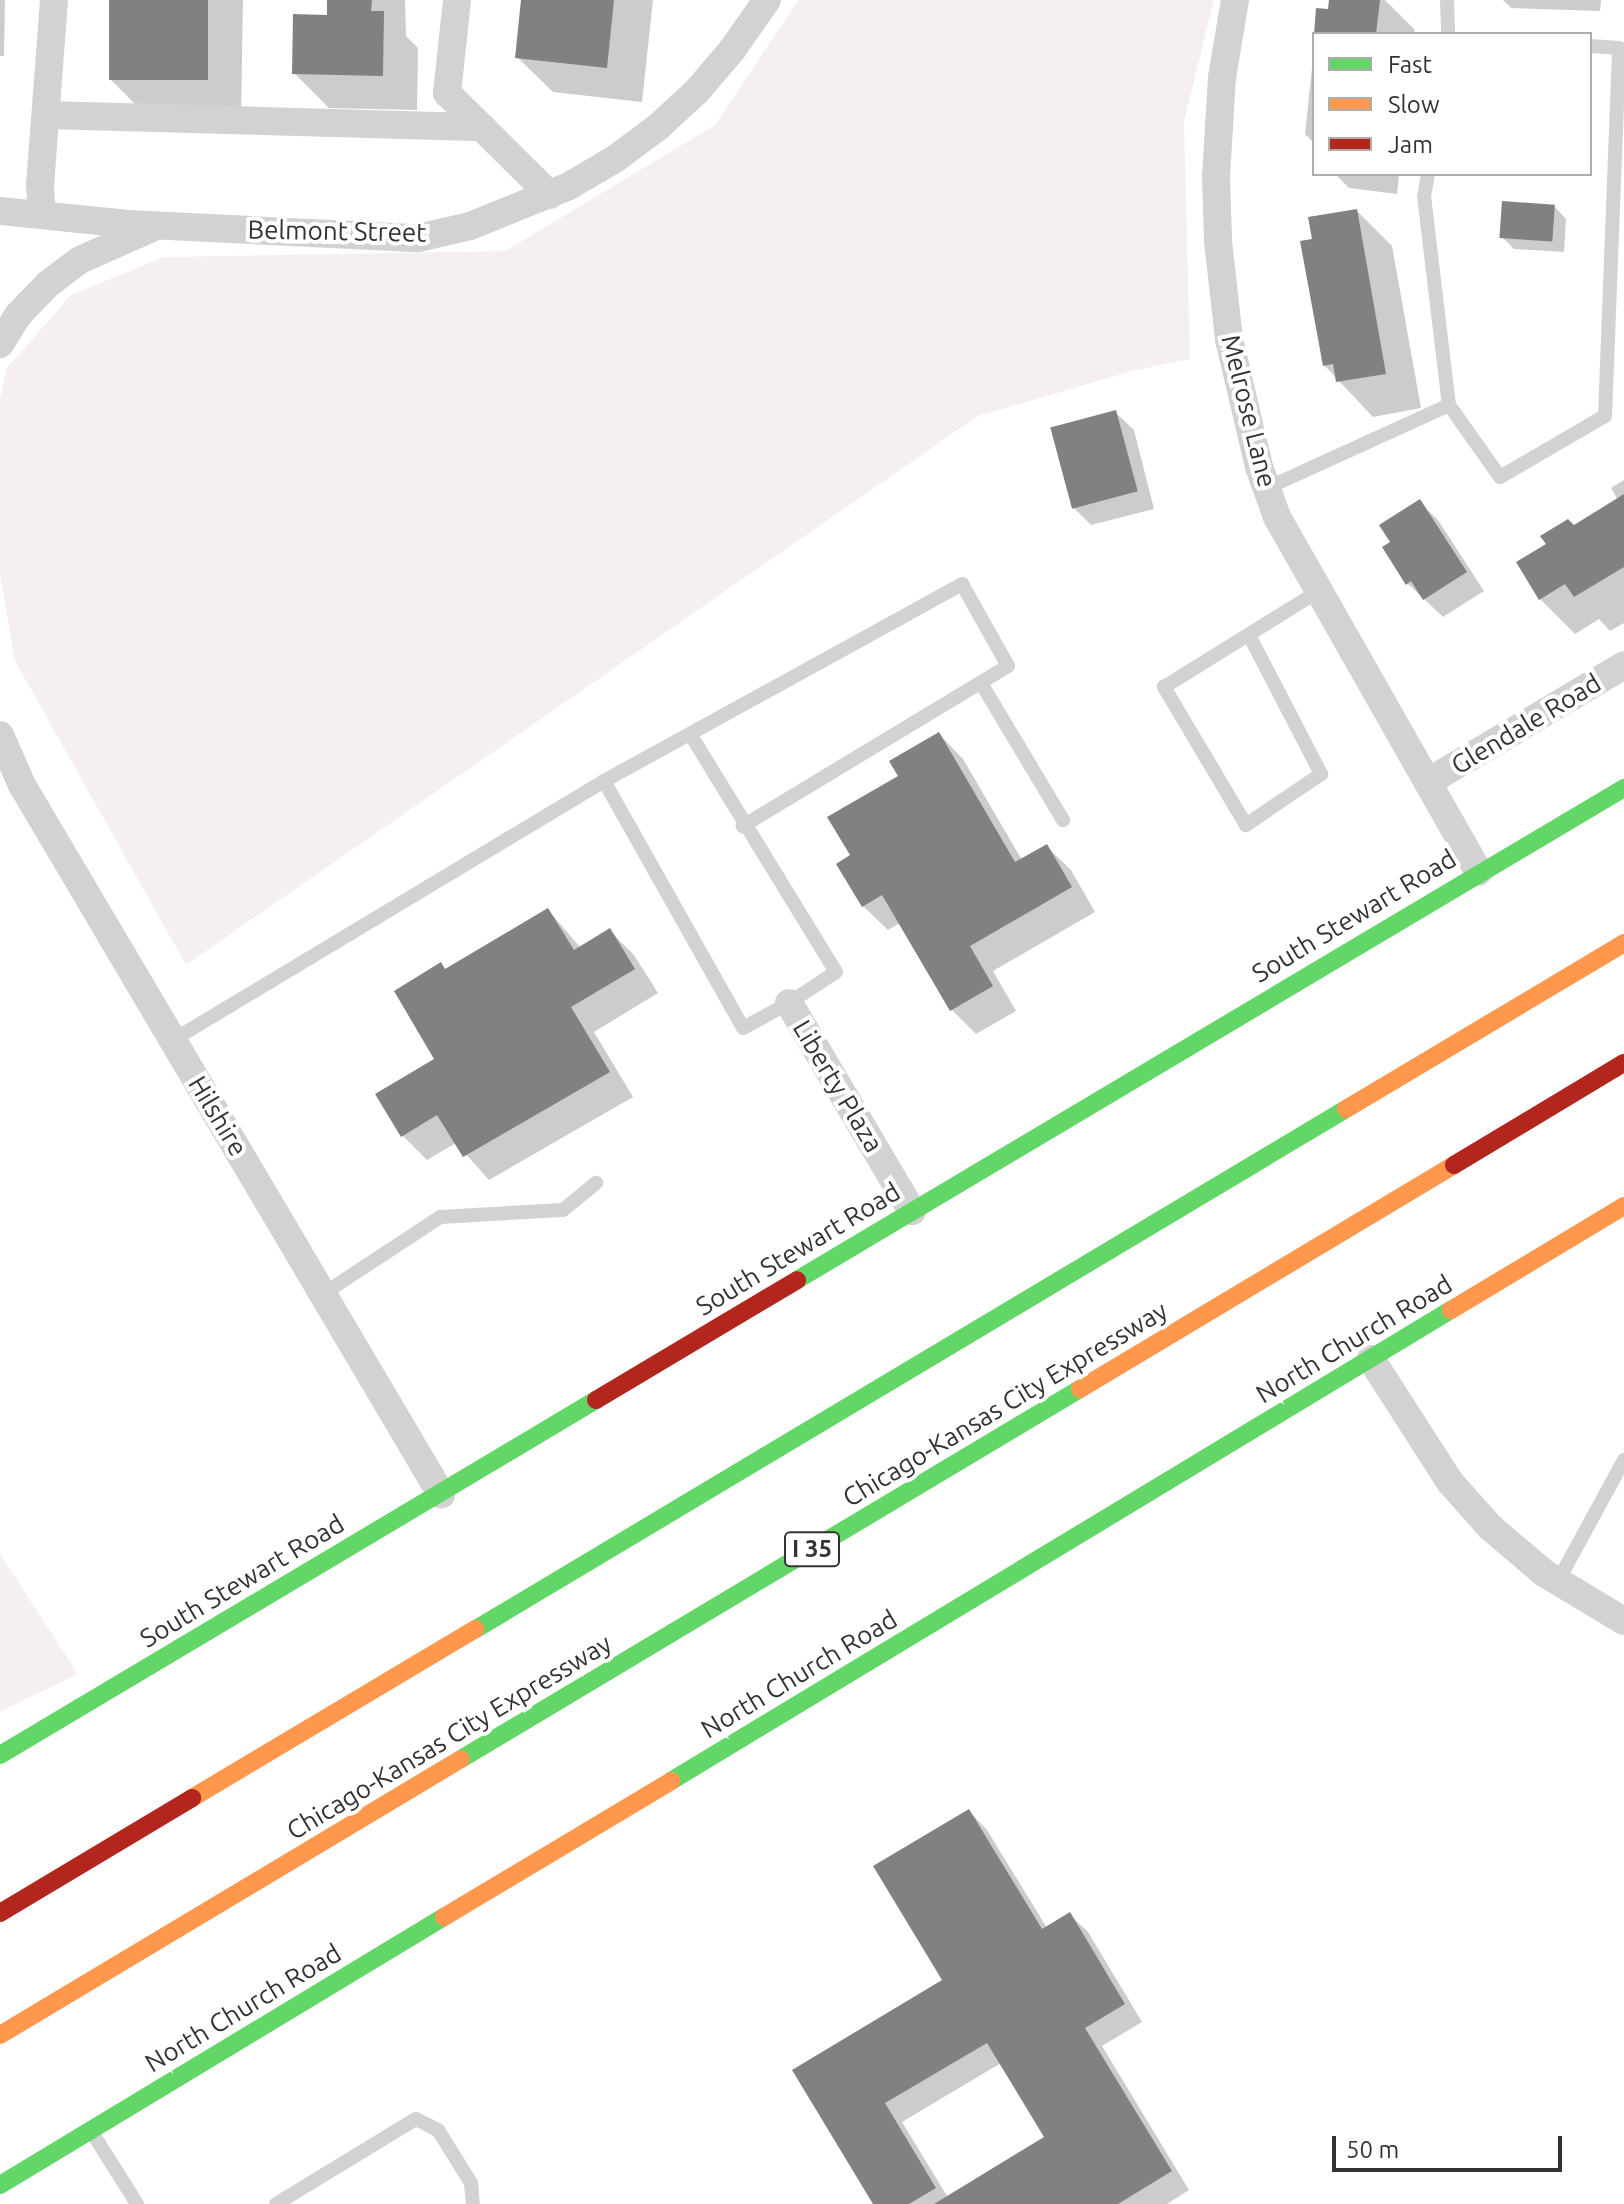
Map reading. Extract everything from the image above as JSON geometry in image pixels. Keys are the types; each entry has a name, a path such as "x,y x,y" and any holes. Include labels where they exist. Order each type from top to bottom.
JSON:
{"main road":[{"name":"South Stewart Road","path":"0,1755 1624,788"},
{"path":"0,1913 1624,943"},
{"name":"Chicago-Kansas City Expressway","path":"0,2035 1624,1063"},
{"name":"North Church Road","path":"0,2185 1624,1206"}],"street":[{"path":"42,215 54,0"},
{"path":"457,0 447,93 550,195"},
{"name":"Belmont Street","path":"0,211 158,225 418,238 470,226 550,195 615,159 658,127 724,61 767,0"},
{"name":"Melrose Lane","path":"1235,0 1222,78 1216,176 1218,241 1234,365 1267,488 1277,517 1479,872"},
{"path":"46,115 482,127"},
{"name":"Belmont Street","path":"0,344 18,315 48,284 80,260 158,225"},
{"name":"Glendale Road","path":"1428,782 1624,665"},
{"name":"Hilshire","path":"0,735 22,785 441,1494"},
{"name":"Liberty Plaza","path":"789,1003 912,1211"},
{"path":"1371,1359 1450,1482 1490,1527 1558,1581 1624,1621"}],"lane":[{"path":"1447,0 1448,32"},
{"path":"1428,176 1424,196 1449,405 1500,477 1605,416 1619,48 1592,46"},
{"path":"1267,488 1449,405"},
{"path":"173,1040 604,781 962,584 1008,666 743,826"},
{"path":"1249,635 1321,774 1246,825 1164,687 1319,591"},
{"path":"981,683 1063,820"},
{"path":"604,781 743,1028 789,1003 836,972 743,826 690,734"},
{"path":"323,1294 440,1217 563,1210 596,1183"},
{"path":"1558,1581 1624,1460"},
{"path":"276,2204 416,2119 438,2130 471,2183 473,2204"},
{"path":"91,2130 137,2204"}],"shaded area":[{"path":"798,0 1214,0 1184,121 1190,359 1132,371 978,416 186,965 15,661 0,575 0,400 7,368 71,295 164,257 505,251 715,125"},
{"path":"0,1554 78,1674 0,1712"}],"building":[{"path":"109,0 208,0 208,80 109,80"},
{"path":"327,0 372,0 371,11 384,11 383,76 292,74 293,14 327,15"},
{"path":"521,0 614,0 607,68 515,58"},
{"path":"1329,0 1380,0 1376,32 1314,32 1316,8 1328,9"},
{"path":"1502,201 1555,205 1552,242 1499,238"},
{"path":"1357,209 1386,374 1336,382 1333,364 1323,366 1300,241 1312,239 1308,217"},
{"path":"1116,410 1138,491 1072,509 1050,428"},
{"path":"1624,494 1624,567 1574,597 1565,584 1539,600 1516,562 1546,544 1540,536 1568,519 1574,525"},
{"path":"1420,499 1467,572 1423,600 1411,581 1406,585 1382,547 1390,542 1379,525"},
{"path":"939,732 1015,862 1047,844 1072,887 970,946 993,986 950,1011 882,895 862,907 836,864 850,855 827,817 898,776 889,761"},
{"path":"548,908 574,950 610,928 635,969 571,1007 610,1072 463,1157 437,1115 401,1137 375,1094 434,1059 394,991 441,962 445,969"},
{"path":"969,1809 1042,1929 1070,1912 1125,2004 1085,2028 1172,2171 1118,2204 934,2204 1044,2137 987,2043 885,2103 936,2188 909,2204 873,2204 792,2070 942,1980 873,1866"}],"traffic: fast":[{"path":"797,1280 1624,788"},
{"path":"476,1629 1346,1109"},
{"path":"671,1781 1451,1310"},
{"path":"461,1759 1080,1389"},
{"path":"0,1755 596,1400"},
{"path":"0,2185 444,1917"}],"traffic: slow":[{"path":"1346,1109 1624,943"},
{"path":"1080,1389 1454,1165"},
{"path":"1451,1310 1624,1206"},
{"path":"192,1798 476,1629"},
{"path":"0,2035 461,1759"},
{"path":"444,1917 671,1781"}],"traffic: jam":[{"path":"1454,1165 1624,1063"},
{"path":"596,1400 797,1280"},
{"path":"0,1913 192,1798"}]}
